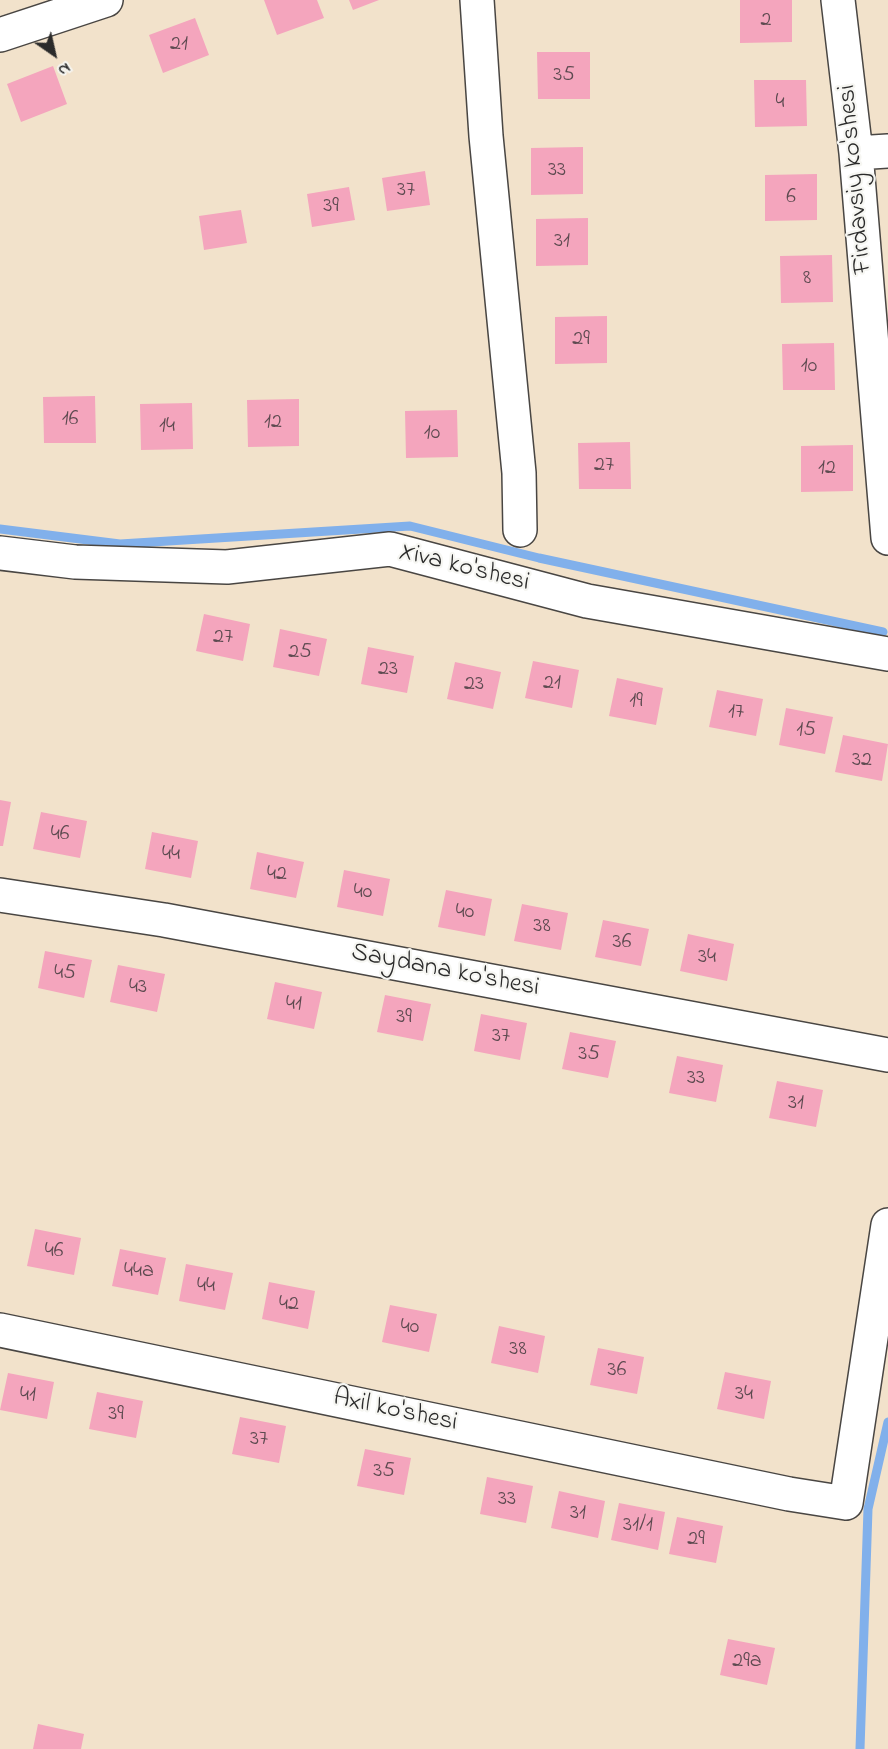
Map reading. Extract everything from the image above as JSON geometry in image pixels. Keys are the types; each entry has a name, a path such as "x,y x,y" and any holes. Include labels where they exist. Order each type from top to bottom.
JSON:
{"street":[{"path":"0,35 106,0"},
{"path":"477,0 486,136 519,473 520,530"},
{"name":"Firdavsiy ko'shesi","path":"838,0 856,153 888,538"},
{"path":"856,153 888,151"},
{"name":"Xiva ko'shesi","path":"0,553 75,562 227,567 390,549 587,601 888,654"},
{"name":"Saydana ko'shesi","path":"0,895 176,922 888,1055"},
{"name":"Axil ko'shesi","path":"0,1330 789,1494 846,1503 888,1224"}],"building":[{"path":"264,0 317,0 324,18 277,35"},
{"path":"349,0 379,0 353,10"},
{"path":"740,0 792,0 792,42 740,43"},
{"path":"195,18 209,55 163,73 149,35"},
{"path":"537,52 590,52 590,99 538,99"},
{"path":"53,66 67,104 21,122 7,84"},
{"path":"754,80 806,80 807,126 755,127"},
{"path":"583,147 583,194 531,195 531,148"},
{"path":"425,171 430,205 387,211 382,178"},
{"path":"817,174 817,220 765,221 765,175"},
{"path":"349,187 355,220 312,227 307,194"},
{"path":"241,210 247,243 204,250 199,216"},
{"path":"588,218 588,265 536,266 536,219"},
{"path":"832,255 833,302 781,303 780,256"},
{"path":"607,316 607,363 555,364 555,317"},
{"path":"834,343 835,390 783,390 782,344"},
{"path":"95,396 96,443 44,443 43,397"},
{"path":"299,399 299,446 248,447 247,400"},
{"path":"192,403 193,449 141,450 140,404"},
{"path":"457,410 458,457 406,458 405,411"},
{"path":"630,442 631,489 579,489 578,443"},
{"path":"853,445 853,491 801,492 801,446"},
{"path":"204,614 250,624 243,661 196,651"},
{"path":"280,629 327,639 319,676 273,667"},
{"path":"368,647 414,656 407,693 361,684"},
{"path":"533,661 579,670 572,708 525,698"},
{"path":"455,662 501,672 493,709 447,699"},
{"path":"617,678 663,688 656,725 609,716"},
{"path":"717,690 763,699 756,736 709,727"},
{"path":"786,708 833,717 825,754 779,745"},
{"path":"843,735 888,744 882,781 835,772"},
{"path":"0,800 11,802 3,846 0,846"},
{"path":"41,812 87,821 80,858 33,849"},
{"path":"152,832 198,841 191,878 145,869"},
{"path":"257,852 304,862 296,898 250,889"},
{"path":"344,870 390,879 383,916 337,907"},
{"path":"446,890 492,899 485,936 438,927"},
{"path":"522,904 568,913 561,950 514,941"},
{"path":"603,920 649,929 641,966 595,957"},
{"path":"688,934 734,944 727,981 680,971"},
{"path":"45,951 92,960 84,998 38,988"},
{"path":"118,965 165,974 157,1012 110,1002"},
{"path":"275,982 322,992 314,1029 267,1019"},
{"path":"385,995 431,1004 423,1041 377,1032"},
{"path":"481,1014 527,1023 520,1060 474,1051"},
{"path":"570,1032 616,1041 608,1078 562,1069"},
{"path":"677,1056 723,1065 716,1102 669,1093"},
{"path":"777,1081 823,1090 816,1127 769,1118"},
{"path":"35,1229 81,1238 74,1275 27,1266"},
{"path":"120,1249 166,1258 158,1295 112,1286"},
{"path":"186,1264 233,1273 225,1310 179,1301"},
{"path":"269,1282 315,1291 308,1329 262,1319"},
{"path":"390,1305 437,1314 429,1352 382,1342"},
{"path":"499,1326 545,1336 538,1373 491,1363"},
{"path":"598,1348 644,1357 637,1394 590,1385"},
{"path":"725,1372 771,1381 764,1419 717,1409"},
{"path":"8,1373 54,1382 47,1419 0,1410"},
{"path":"97,1392 143,1401 136,1438 89,1429"},
{"path":"240,1417 286,1426 279,1463 232,1454"},
{"path":"365,1449 411,1458 404,1495 357,1486"},
{"path":"487,1477 533,1486 526,1523 480,1514"},
{"path":"559,1491 605,1501 598,1538 551,1528"},
{"path":"619,1503 665,1512 658,1550 611,1540"},
{"path":"677,1517 723,1526 716,1563 669,1554"},
{"path":"728,1639 775,1648 767,1685 720,1675"},
{"path":"38,1724 84,1734 81,1749 33,1749"}],"waterway":[{"path":"0,529 120,544 410,526 539,558 883,632"},
{"path":"860,1749 868,1509 888,1422"}]}
